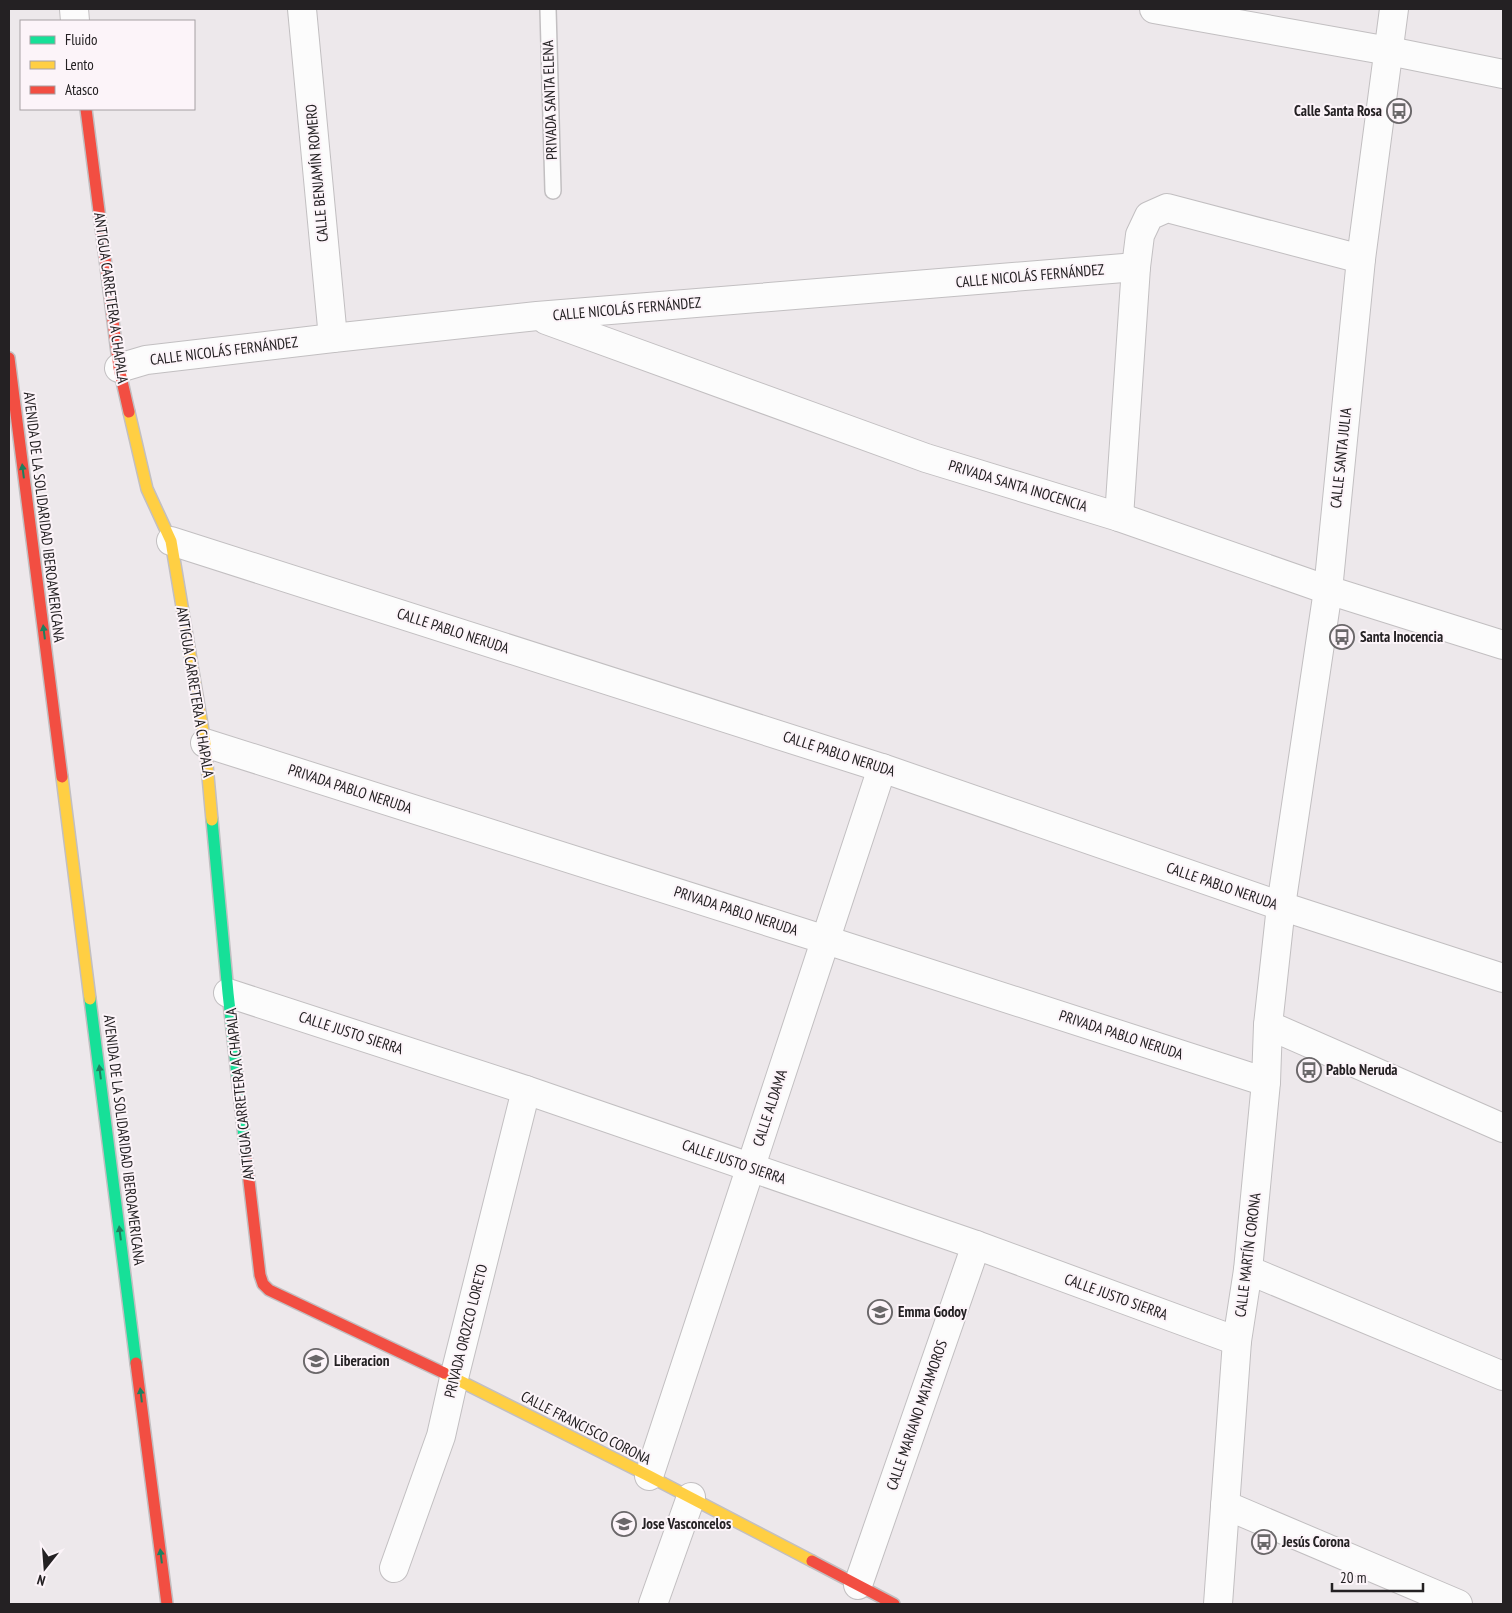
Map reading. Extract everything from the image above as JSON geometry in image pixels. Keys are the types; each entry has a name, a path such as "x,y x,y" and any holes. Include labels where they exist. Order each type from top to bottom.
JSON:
{"main road":[{"name":"ANTIGUA CARRETERA A CHAPALA","path":"86,110 119,368 147,490 171,541 205,743 228,993 262,1284"},
{"name":"AVENIDA DE LA SOLIDARIDAD IBEROAMERICANA","path":"9,358 167,1604"},
{"name":"CALLE FRANCISCO CORONA","path":"262,1284 269,1290 454,1378 691,1497 894,1604"}],"street":[{"name":"CALLE BENJAMÍN ROMERO","path":"302,9 333,338"},
{"path":"1154,9 1389,51 1503,74"},
{"name":"CALLE SANTA JULIA","path":"1281,906 1328,590 1361,259 1394,9"},
{"path":"1119,517 1136,267 1140,235 1149,216 1167,208 1361,259"},
{"name":"CALLE NICOLÁS FERNÁNDEZ","path":"119,368 146,360 537,316 1136,267"},
{"name":"PRIVADA SANTA INOCENCIA","path":"537,316 926,458 1119,517 1328,590 1503,645"},
{"name":"CALLE PABLO NERUDA","path":"171,541 882,768 1281,906 1503,978"},
{"name":"PRIVADA PABLO NERUDA","path":"205,743 1266,1082"},
{"name":"CALLE ALDAMA","path":"649,1476 882,768"},
{"name":"CALLE MARTÍN CORONA","path":"1218,1604 1237,1341 1248,1270 1266,1082 1268,1025 1281,906"},
{"name":"CALLE JUSTO SIERRA","path":"228,993 526,1090 976,1245 1237,1341"},
{"path":"1268,1025 1503,1128"},
{"name":"PRIVADA OROZCO LORETO","path":"394,1568 441,1436 526,1090"},
{"name":"CALLE MARIANO MATAMOROS","path":"858,1585 976,1245"},
{"path":"1248,1270 1503,1376"},
{"path":"653,1604 691,1497"},
{"path":"1225,1505 1458,1604"}],"lane":[{"name":"PRIVADA SANTA ELENA","path":"548,9 553,191"}],"traffic: fast":[{"path":"212,820 228,993 246,1155"},
{"path":"90,999 136,1363"}],"traffic: slow":[{"path":"129,412 147,489 171,541 205,743 212,820"},
{"path":"62,777 90,999"},
{"path":"444,1373 649,1476 812,1561"}],"traffic: jam":[{"path":"86,110 119,368 129,412"},
{"path":"9,358 62,777"},
{"path":"246,1155 260,1275 263,1284 269,1290 444,1373"},
{"path":"136,1363 167,1604"},
{"path":"812,1561 894,1604"}],"place":[{"name":"Calle Santa Rosa","path":"1399,111"},
{"name":"Santa Inocencia","path":"1342,637"},
{"name":"Pablo Neruda","path":"1309,1070"},
{"name":"Emma Godoy","path":"880,1312"},
{"name":"Liberacion","path":"316,1361"},
{"name":"Jose Vasconcelos","path":"624,1524"},
{"name":"Jesús Corona","path":"1264,1542"}]}
